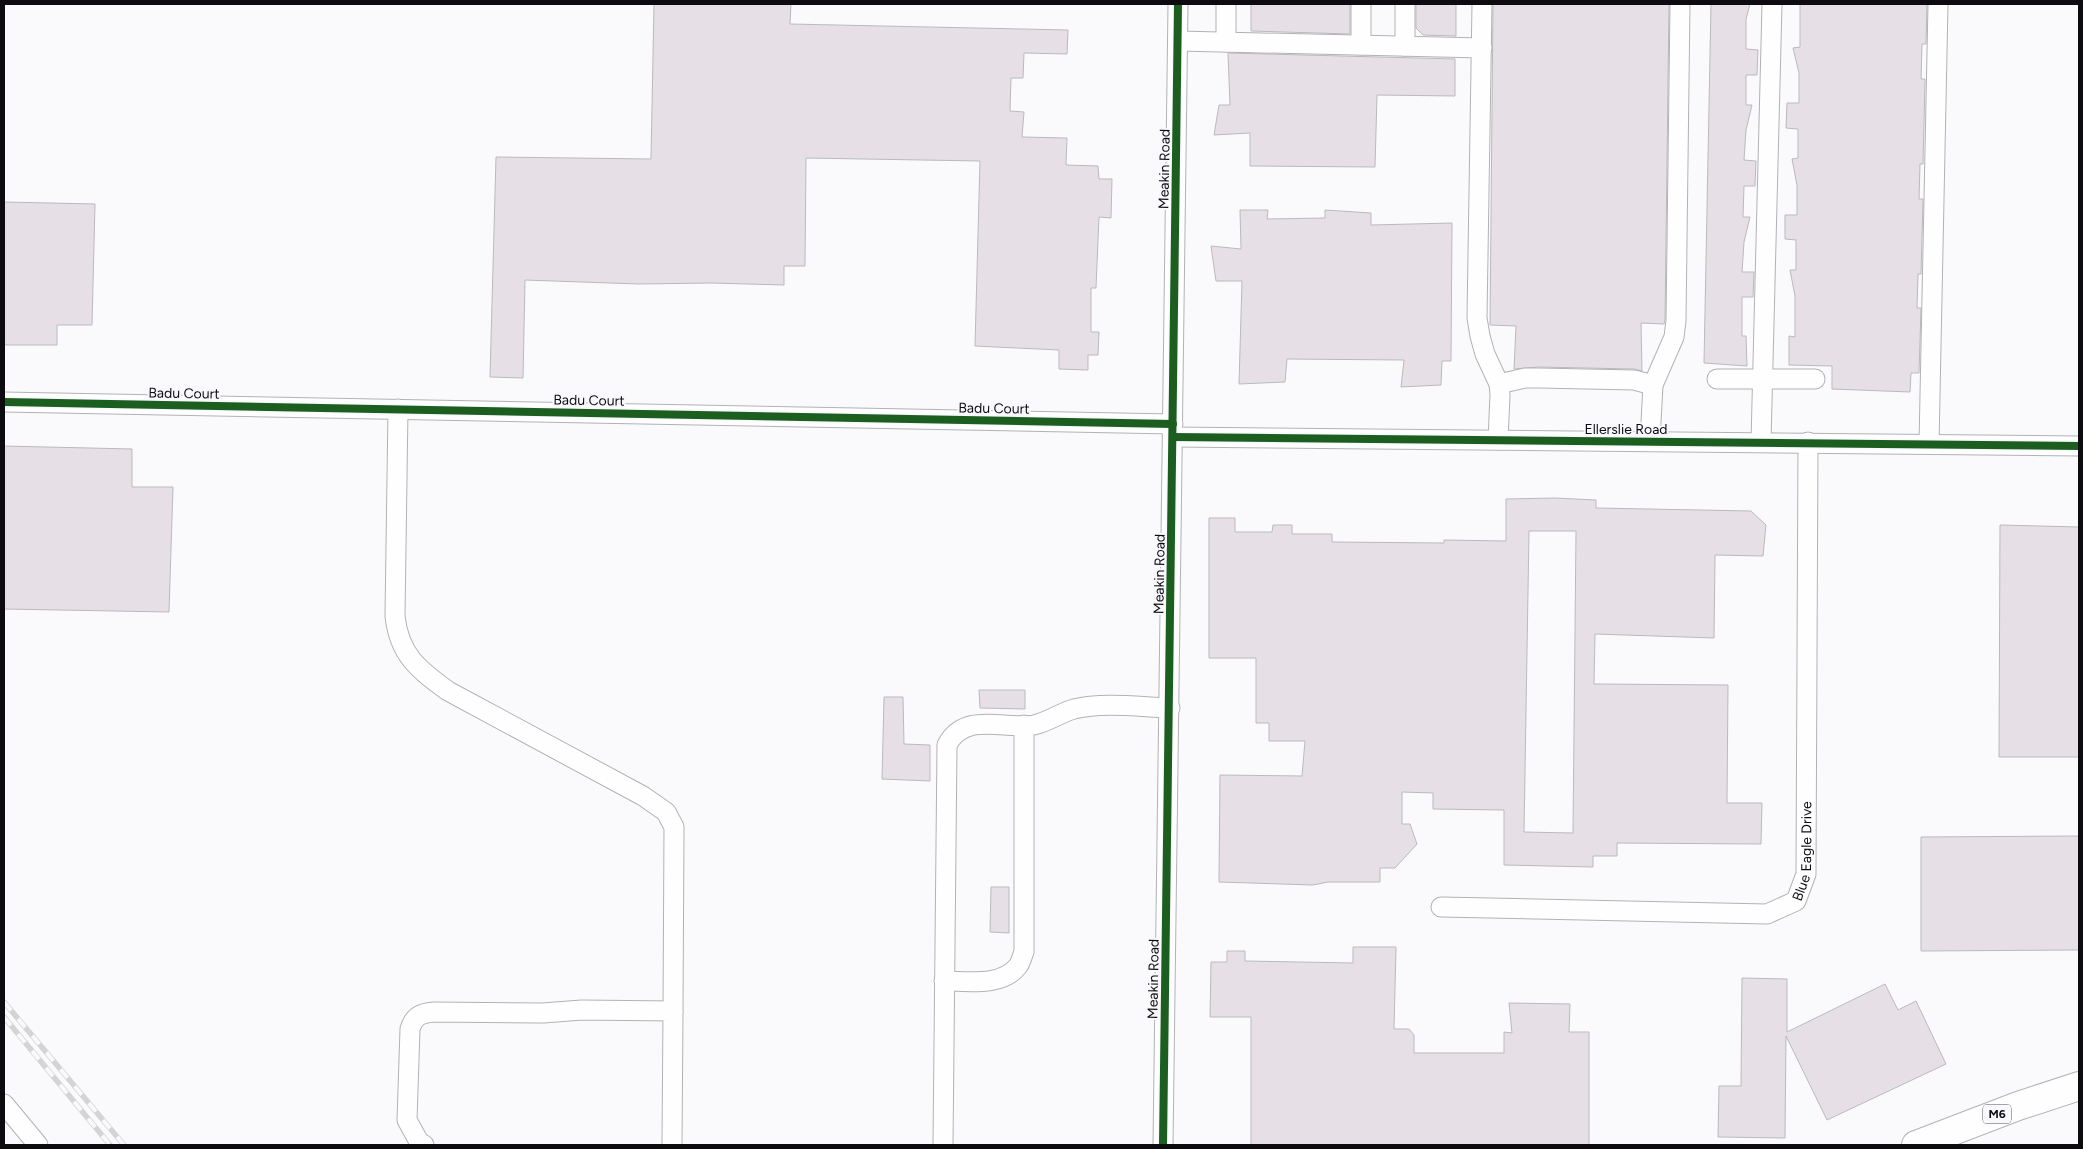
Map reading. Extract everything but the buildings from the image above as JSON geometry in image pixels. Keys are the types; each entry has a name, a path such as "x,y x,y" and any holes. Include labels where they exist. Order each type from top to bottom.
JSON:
{"highway":[{"name":"M6","path":"1916,1145 2018,1106 2079,1086"}],"street":[{"name":"Meakin Road","path":"1163,1145 1178,4"},
{"path":"1226,4 1226,42"},
{"path":"1361,4 1361,45"},
{"path":"1405,4 1405,46"},
{"path":"1482,4 1477,318 1485,354 1499,384 1498,440"},
{"path":"1650,441 1653,385 1674,337 1676,321 1680,4"},
{"path":"1761,442 1772,4"},
{"path":"1929,444 1938,4"},
{"path":"1178,40 1482,48"},
{"path":"1499,384 1511,380 1538,378 1634,380 1653,385"},
{"path":"1717,379 1815,379"},
{"name":"Badu Court","path":"4,402 398,409 1173,430"},
{"path":"398,409 396,616 400,642 407,655 420,671 448,692 643,796 666,812 674,827 672,1145"},
{"name":"Ellerslie Road","path":"1173,430 1498,440 2079,446"},
{"name":"Blue Eagle Drive","path":"1441,907 1767,914 1796,901 1806,874 1808,442"},
{"path":"943,1145 947,745 957,732 972,724 1035,725 1063,713 1083,708 1170,708"},
{"path":"944,981 985,981 1007,977 1018,966 1024,952 1024,725"},
{"path":"424,1145 415,1136 407,1120 410,1029 413,1020 422,1013 543,1013 582,1010 672,1011"},
{"path":"4,1104 38,1145"}],"railway":[{"path":"4,1002 124,1145"},
{"path":"4,1017 110,1145"}],"cycle path":[{"path":"1163,1145 1178,4"},
{"path":"4,402 1173,424"},
{"path":"1173,437 2079,446"}]}
